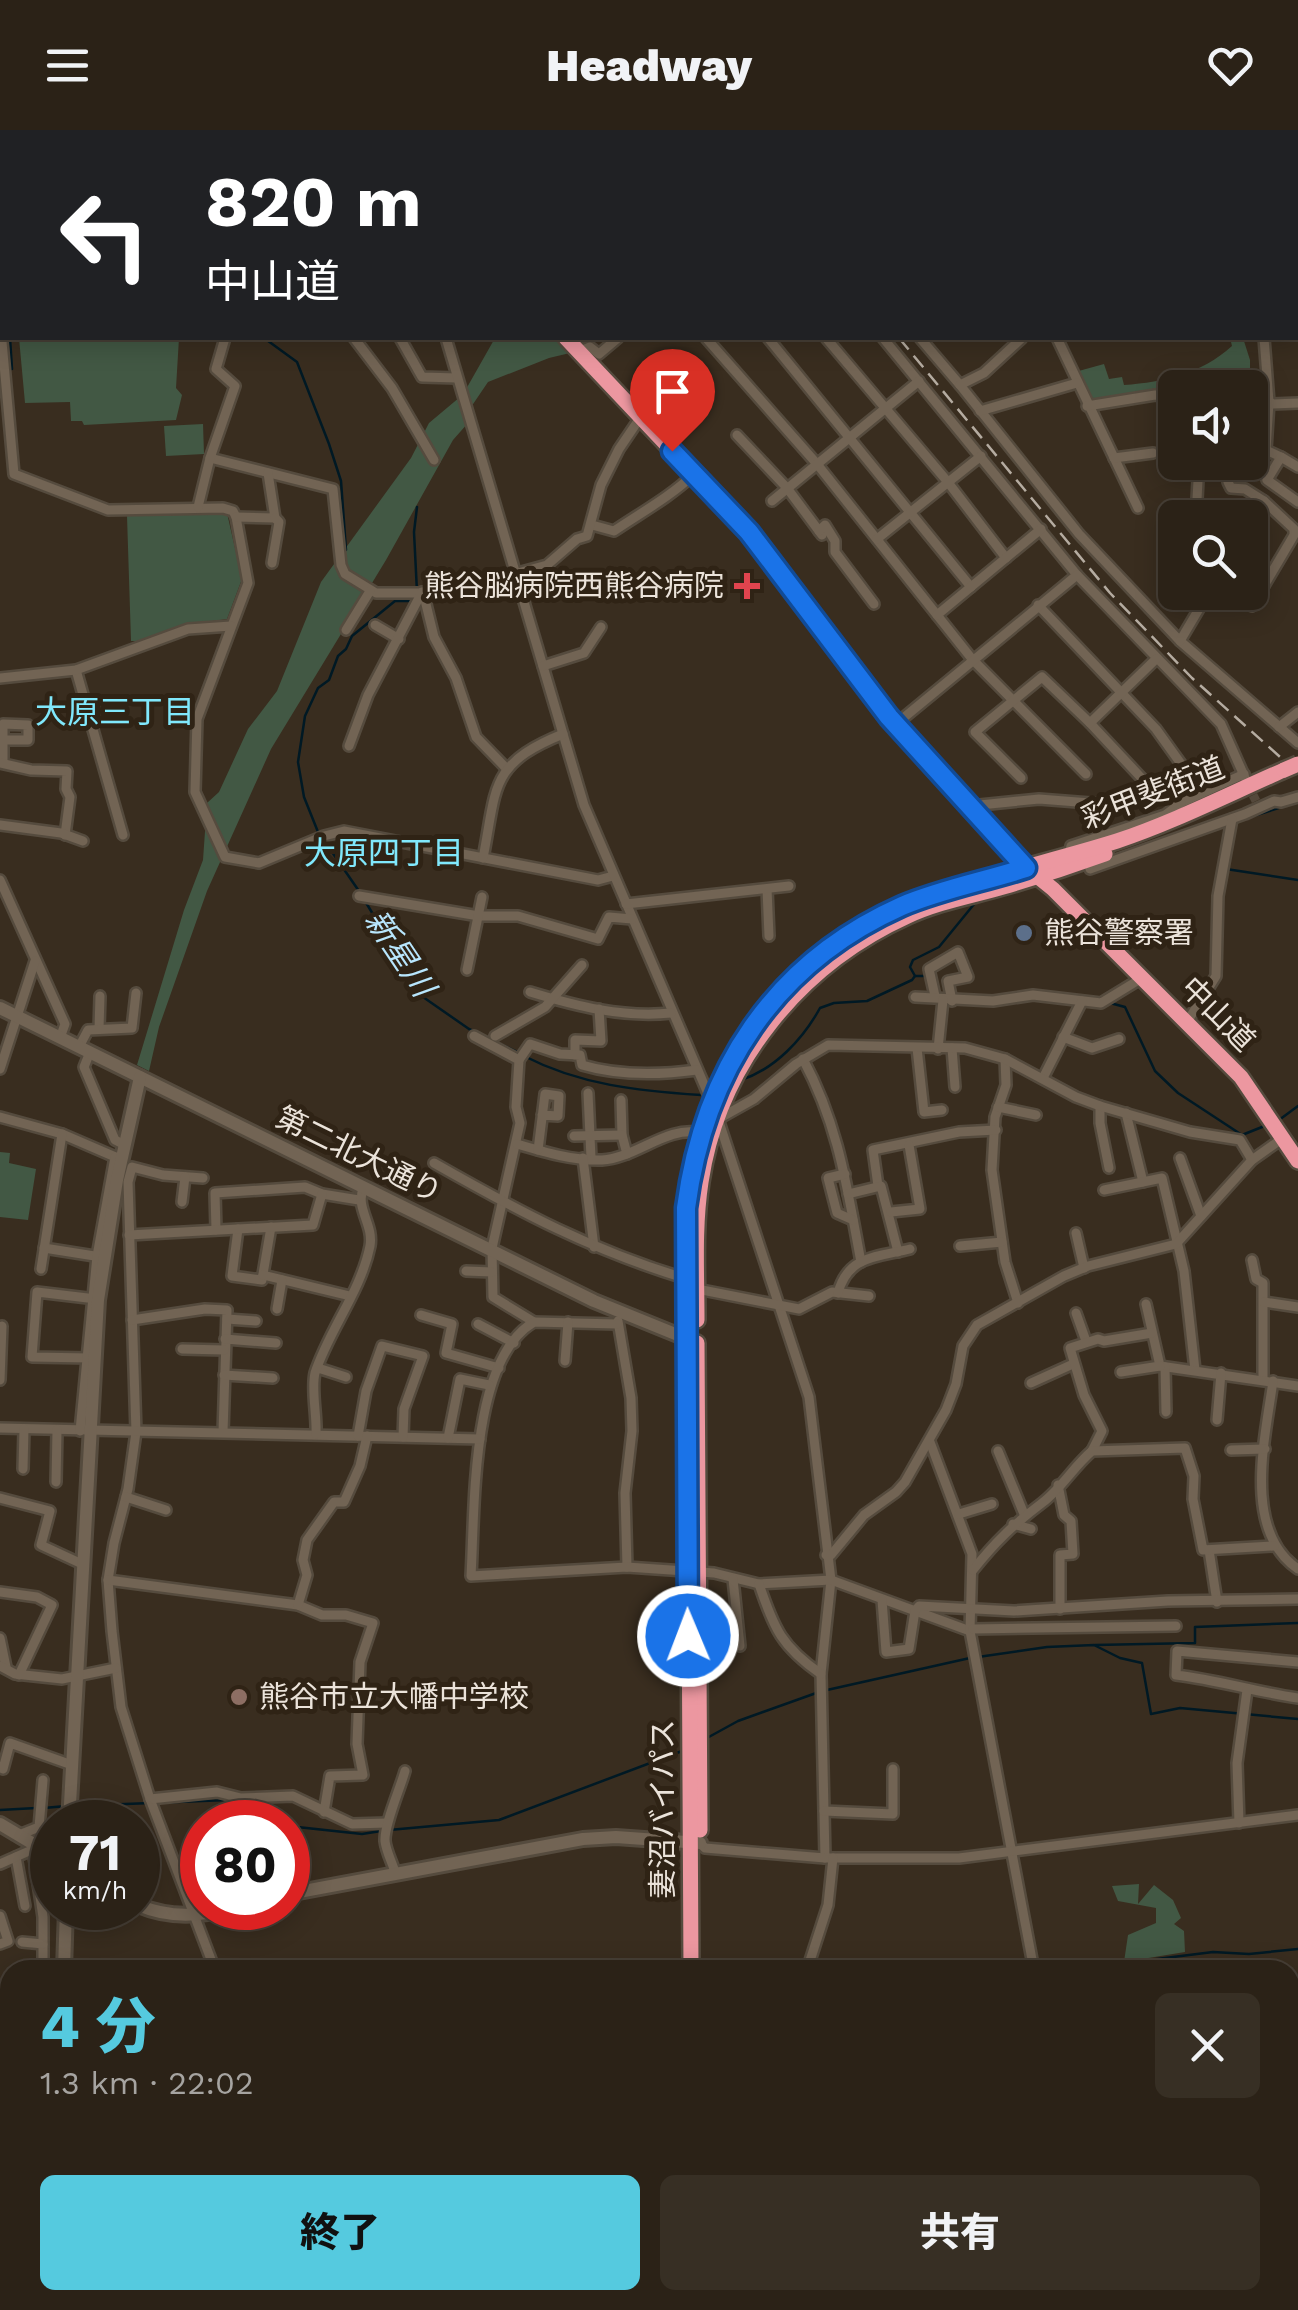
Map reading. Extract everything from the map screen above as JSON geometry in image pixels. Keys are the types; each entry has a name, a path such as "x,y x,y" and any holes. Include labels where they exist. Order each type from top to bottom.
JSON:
{"highway":[{"name":"中山道","path":"568,340 749,532 896,724 1032,872 1241,1077 1286,1140"},
{"name":"彩甲斐街道","path":"1032,872 1293,771"},
{"name":"彩甲斐街道","path":"1032,872 1123,848 1293,771"},
{"name":"妻沼バイパス","path":"692,1960 692,1284 686,1208 700,1133 728,1066 763,1013 784,988 822,955 866,925 906,905 1032,872"},
{"name":"妻沼バイパス","path":"692,1284 701,1180 717,1118 757,1040 794,995 829,964 911,914 1032,872"},
{"name":"妻沼バイパス","path":"695,1843 701,1960"}],"street":[{"path":"1,340 14,474 108,510 222,508 236,517 248,582 197,720 197,798 226,857 259,863 344,832 598,880 613,876"},
{"path":"198,507 235,386 216,370 224,340"},
{"path":"356,340 392,388 434,460"},
{"path":"401,340 422,377 457,378"},
{"path":"447,340 584,805 670,1013 711,1100 809,1396 831,1580 821,1674 828,1905 810,1960"},
{"path":"578,352 590,347 599,354 616,340"},
{"path":"708,340 817,464 972,659 1086,774"},
{"path":"770,340 971,587"},
{"path":"828,340 947,481 1006,558"},
{"path":"888,340 1077,574 1221,724 1245,777 1202,793 1164,815 1071,846 1069,855"},
{"path":"888,340 945,406 946,415"},
{"path":"922,340 1079,534 1180,641 1298,743"},
{"path":"960,385 993,366 1020,340"},
{"path":"1058,340 1138,508"},
{"path":"1264,340 1269,402 1266,450 1298,467"},
{"path":"772,500 919,381"},
{"path":"980,410 1077,383"},
{"path":"1087,406 1158,394"},
{"path":"1269,402 1298,403"},
{"path":"210,458 333,489 341,566 345,574 376,594 472,593 547,565 577,539 587,536 601,485 640,418"},
{"path":"737,435 787,488 821,533 825,525 836,541 835,552 874,604"},
{"path":"1114,458 1153,453"},
{"path":"876,539 980,456"},
{"path":"1280,457 1266,480 1297,498"},
{"path":"268,473 278,522 272,564"},
{"path":"592,525 614,531 669,498 694,474"},
{"path":"1228,480 1231,488 1245,489 1262,500"},
{"path":"1268,505 1294,529 1294,536 1268,579"},
{"path":"236,517 275,518"},
{"path":"937,615 1041,530"},
{"path":"896,724 1077,574"},
{"path":"346,630 370,590"},
{"path":"349,746 368,695 419,592"},
{"path":"419,592 476,737 507,769"},
{"path":"1038,605 1156,728 1202,793"},
{"path":"1180,641 1198,610"},
{"path":"375,625 398,639"},
{"path":"0,678 76,670 188,629 231,626"},
{"path":"542,666 584,653 602,627"},
{"path":"1090,723 1156,659"},
{"path":"76,670 123,835"},
{"path":"1021,778 975,732 1042,676 1148,784"},
{"path":"1279,727 1298,712"},
{"path":"484,858 495,788 507,769 529,748 563,734"},
{"path":"2,737 2,763 31,770 66,771 70,797 64,835"},
{"path":"970,806 1038,799 1116,805 1164,797 1181,803"},
{"path":"1090,868 1232,819 1257,805 1298,797"},
{"path":"1187,1022 1216,976 1218,896 1232,819"},
{"path":"0,825 83,841"},
{"path":"0,880 66,1024 60,1038"},
{"path":"626,904 789,886"},
{"path":"766,888 769,936"},
{"path":"362,896 479,916 518,916 598,938 609,918 632,919"},
{"path":"466,970 482,897"},
{"path":"938,1049 942,996 948,982 968,977 958,952 929,969 942,996"},
{"path":"0,1069 36,960"},
{"path":"495,1036 523,1022 552,999 582,965"},
{"path":"915,997 993,1001 1033,995 1106,1001 1142,978"},
{"path":"530,992 599,1009 670,1013"},
{"path":"136,993 132,1028 88,1030 84,1067 120,1154 129,1236 136,1432 108,1580 122,1707 150,1800"},
{"path":"99,1029 100,996"},
{"path":"1043,1078 1082,1001"},
{"name":"第二北大通り","path":"0,1008 362,1193 492,1248 619,1318 692,1341"},
{"path":"575,1054 575,1040 601,1040 599,1009"},
{"path":"474,1036 521,1057"},
{"path":"1063,1037 1092,1048 1120,1038"},
{"path":"627,1567 625,1494 632,1431 631,1398 619,1318 534,1322 492,1297 492,1248 517,1144 521,1057 530,1044 560,1054 580,1055 582,1065 603,1071 667,1074 698,1070"},
{"path":"717,1118 724,1118 754,1099 802,1059 828,1045 965,1048 1005,1059 1100,1106 1190,1132 1240,1140 1252,1160"},
{"path":"918,1048 924,1112 942,1110"},
{"path":"952,1048 955,1087"},
{"path":"802,1059 824,1099 845,1174 861,1262"},
{"path":"1005,1059 1006,1085 998,1107 992,1170 1002,1242 1018,1303"},
{"path":"70,1800 85,1431 95,1299 120,1154 140,1077"},
{"path":"588,1093 587,1158 594,1246"},
{"path":"621,1100 627,1154"},
{"path":"1100,1106 1109,1168"},
{"path":"998,1107 1036,1115"},
{"path":"1126,1114 1143,1182"},
{"path":"538,1150 542,1116"},
{"path":"0,1117 120,1154"},
{"path":"898,1252 890,1212 878,1186 873,1150 959,1132 996,1130"},
{"path":"517,1144 603,1160 684,1131 700,1133"},
{"path":"41,1269 62,1134"},
{"path":"574,1136 622,1135"},
{"path":"826,1555 864,1515 896,1492 930,1442 956,1384 963,1346 977,1325 1084,1268 1118,1256 1176,1244 1252,1160 1286,1140"},
{"path":"890,1212 920,1209 909,1144"},
{"path":"1180,1158 1202,1216"},
{"path":"434,1163 536,1221 692,1284 799,1309 832,1292 870,1296"},
{"path":"100,1257 123,1181 132,1167 204,1178"},
{"path":"845,1174 828,1178 836,1213 853,1220"},
{"path":"182,1202 184,1177"},
{"path":"1104,1190 1162,1178 1184,1271 1195,1370"},
{"path":"848,1194 878,1186"},
{"path":"216,1230 214,1193 305,1187 322,1194 362,1193 371,1240 314,1378 316,1434"},
{"path":"129,1236 313,1225 322,1194"},
{"path":"238,1229 232,1276 262,1280 270,1227"},
{"path":"1076,1233 1084,1268"},
{"path":"960,1246 1002,1242"},
{"path":"44,1248 100,1257"},
{"path":"838,1293 842,1277 861,1262 910,1249"},
{"path":"1252,1260 1256,1279 1263,1283 1268,1380 1262,1500 1274,1546 1298,1569"},
{"path":"466,1271 492,1272"},
{"path":"263,1275 350,1296"},
{"path":"277,1309 282,1280"},
{"path":"90,1358 32,1357 36,1292 95,1299"},
{"path":"1264,1302 1298,1307"},
{"path":"1146,1304 1162,1366 1166,1412"},
{"path":"132,1320 205,1309 227,1310 223,1432"},
{"path":"1076,1314 1086,1341"},
{"path":"421,1315 452,1324 446,1353 499,1368"},
{"path":"226,1319 256,1321"},
{"path":"534,1322 514,1343 490,1385 480,1439 471,1576 627,1567 694,1572 759,1584 831,1580 972,1630 1177,1629 1168,1601"},
{"path":"565,1362 568,1322"},
{"path":"478,1324 514,1343"},
{"path":"0,1380 2,1326"},
{"path":"972,1570 1013,1524 1044,1502 1092,1450 1102,1431 1070,1348 1086,1341 1152,1332"},
{"path":"182,1348 276,1342"},
{"path":"298,1604 307,1574 303,1560 307,1540 334,1502 344,1502 360,1466 366,1391 382,1346 424,1356 404,1409 403,1436"},
{"path":"1031,1383 1074,1364"},
{"path":"1121,1372 1162,1366 1298,1386"},
{"path":"318,1368 346,1377"},
{"path":"1218,1420 1221,1374"},
{"path":"224,1375 274,1378"},
{"path":"448,1438 460,1379 490,1385"},
{"path":"0,1428 480,1439"},
{"path":"22,1469 24,1428"},
{"path":"56,1482 58,1430"},
{"path":"930,1442 972,1554 975,1657 1032,1960"},
{"path":"1092,1450 1185,1448 1194,1476 1202,1550 1274,1546"},
{"path":"1231,1450 1265,1449"},
{"path":"998,1451 1024,1514"},
{"path":"1058,1486 1064,1516 1071,1521 1073,1554 1060,1555 1060,1609"},
{"path":"0,1498 50,1512 41,1545 82,1564"},
{"path":"126,1498 166,1510"},
{"path":"960,1514 992,1504"},
{"path":"1013,1524 1030,1530"},
{"path":"1209,1550 1217,1602"},
{"path":"733,1578 740,1646"},
{"path":"108,1580 298,1604 322,1614 346,1615 373,1624 360,1662 358,1744 362,1776 330,1776 324,1812"},
{"path":"759,1584 790,1653 821,1674"},
{"path":"0,1592 37,1597 52,1605 19,1675"},
{"path":"882,1600 886,1652 909,1649 916,1611 924,1605 1014,1611 1168,1601 1298,1599"},
{"path":"0,1638 3,1666 19,1675 62,1679 116,1668"},
{"path":"1298,1662 1177,1651 1176,1675 1223,1680 1248,1690 1298,1698"},
{"path":"1239,1823 1236,1763 1248,1690"},
{"path":"0,1767 3,1768 10,1743 72,1765"},
{"path":"824,1811 894,1814 893,1769"},
{"path":"395,1872 386,1828 406,1770"},
{"path":"19,1836 39,1827 43,1780"},
{"path":"160,1801 217,1792 241,1798 293,1796 360,1826 386,1828"},
{"path":"310,1889 584,1839 616,1837 695,1843 705,1848 900,1860 1012,1853 1298,1815"},
{"path":"0,1824 30,1844"},
{"path":"160,1826 180,1879"},
{"path":"0,1864 30,1851"},
{"path":"16,1857 24,1906"},
{"path":"0,1916 8,1941 0,1944"},
{"path":"42,1960 43,1930"},
{"path":"64,1960 65,1930"},
{"path":"199,1930 211,1960"},
{"path":"22,1942 43,1944"}],"green space":[{"path":"19,340 179,340 176,388 182,395 176,420 84,425 82,421 71,421 70,402 25,403"},
{"path":"494,340 557,340 570,353 488,382 467,413 465,391"},
{"path":"1230,340 1244,340 1250,370 1195,370 1232,346"},
{"path":"1104,364 1109,379 1122,377 1124,385 1158,381 1158,390 1088,402 1075,372"},
{"path":"460,397 468,423 453,440 386,560 271,749 207,891 159,1027 149,1071 137,1065 203,860 207,803 219,792 248,729 277,691 321,582 411,458 429,423"},
{"path":"203,424 204,454 166,456 164,426"},
{"path":"227,513 242,579 227,619 183,625 131,641 127,516"},
{"path":"0,1152 10,1153 9,1163 36,1169 28,1220 0,1217"},
{"path":"1139,1884 1138,1904 1154,1885 1173,1900 1181,1918 1174,1924 1184,1931 1185,1952 1124,1960 1128,1935 1156,1923 1156,1908 1118,1901 1112,1886"}],"waterway":[{"name":"新星川","path":"0,369 12,369 10,340"},
{"name":"新星川","path":"267,340 297,362 329,444 341,481 346,550"},
{"name":"新星川","path":"417,507 417,592"},
{"name":"新星川","path":"318,832 304,797 298,762 305,716 352,636 395,601 411,601"},
{"name":"新星川","path":"1247,818 1298,802"},
{"name":"新星川","path":"323,839 361,894"},
{"path":"1226,869 1298,880"},
{"name":"新星川","path":"365,901 423,997 469,1029 517,1052"},
{"name":"新星川","path":"741,1080 787,1052 820,1008 867,1001 912,980 913,960 939,947 975,903"},
{"path":"915,976 926,976"},
{"path":"1110,1003 1125,1007 1155,1071 1178,1093 1242,1135 1267,1125"},
{"name":"新星川","path":"524,1056 567,1074 610,1085 701,1095"},
{"path":"1279,1120 1298,1106"},
{"path":"1095,1645 1195,1643 1195,1627 1298,1623"},
{"path":"978,1657 1094,1645 1120,1658 1142,1663 1151,1714 1180,1708 1298,1719"},
{"path":"827,1690 970,1658"},
{"path":"707,1738 738,1721 819,1692"},
{"path":"389,1830 499,1820 682,1751"},
{"path":"160,1803 180,1802"},
{"path":"0,1810 30,1808"},
{"path":"310,1828 362,1834 381,1831"},
{"path":"1149,1960 1213,1952 1249,1954 1298,1949"}],"tunnel":[{"path":"1247,783 1256,801"}],"railway":[{"path":"901,340 1110,593 1192,678 1298,773"}],"place":[{"name":"熊谷脳病院西熊谷病院","path":"747,586"},
{"name":"熊谷警察署","path":"1024,933"},
{"name":"熊谷市立大幡中学校","path":"239,1697"}],"district":[{"name":"大原三丁目","path":"115,712"},
{"name":"大原四丁目","path":"384,853"}],"route":[{"path":"672,451 749,532 927,762 1026,868 906,905 853,933 822,955 784,988 763,1013 711,1100 698,1139 686,1208 688,1636"}]}
